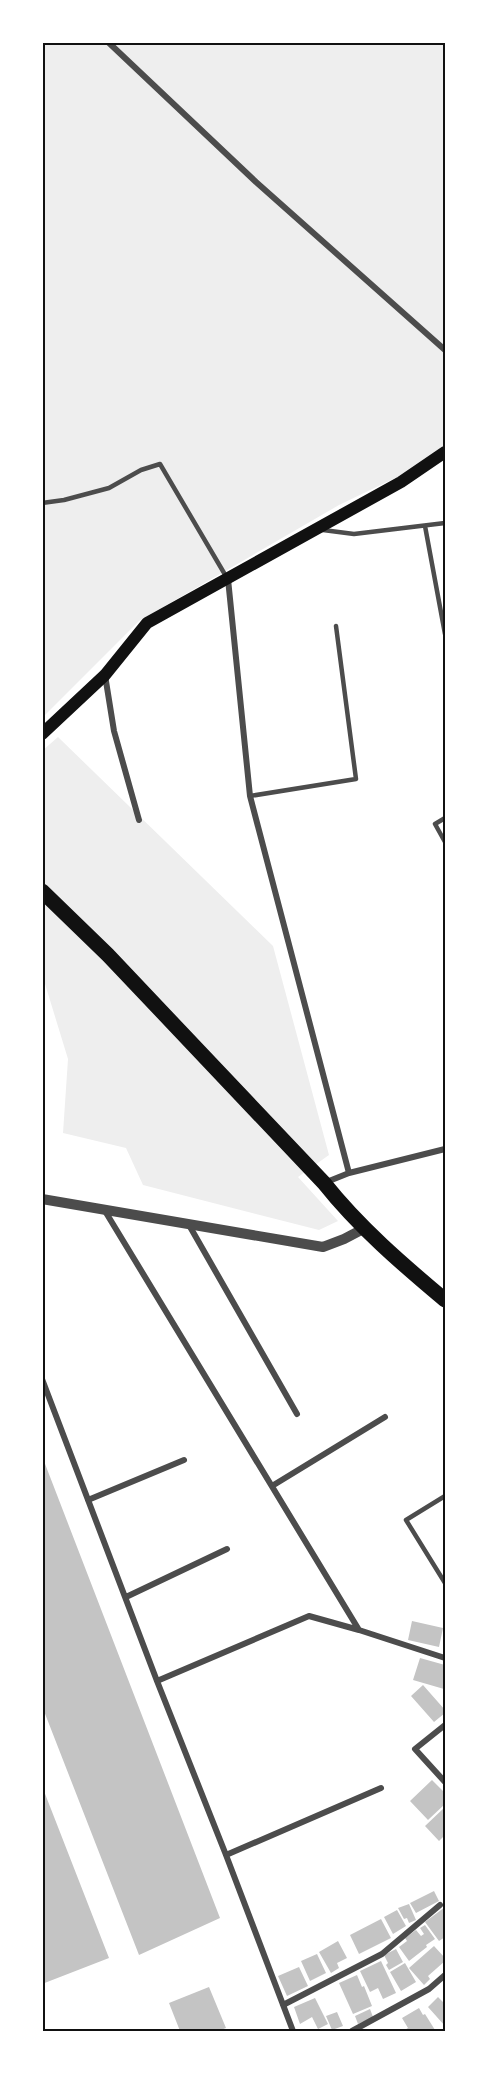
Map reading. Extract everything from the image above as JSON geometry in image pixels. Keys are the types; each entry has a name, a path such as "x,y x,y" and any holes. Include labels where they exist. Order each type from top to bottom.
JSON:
{"highway":[{"path":"42,891 116,964 324,1183 344,1208 391,1254 445,1300"}],"main road":[{"path":"42,734 105,675 147,623 401,482 445,452"}],"street":[{"path":"108,42 256,182 445,350"},
{"path":"228,579 250,796 349,1173"},
{"path":"105,675 114,731 139,820"},
{"path":"324,1183 349,1173 445,1149"},
{"path":"42,1199 323,1247 365,1228"},
{"path":"105,1211 359,1630"},
{"path":"189,1225 297,1414"},
{"path":"42,1380 292,2031"},
{"path":"272,1486 385,1417"},
{"path":"88,1500 184,1460"},
{"path":"126,1597 227,1549"},
{"path":"157,1682 309,1616 445,1658"},
{"path":"445,1725 416,1749 445,1782"},
{"path":"226,1855 381,1788"},
{"path":"283,2005 382,1954 440,1905"},
{"path":"352,2031 429,1989 445,1975"}],"lane":[{"path":"42,503 64,500 109,488 141,470 160,464 228,579"},
{"path":"318,529 354,534 445,523"},
{"path":"425,526 445,634"},
{"path":"250,796 356,778 336,626"},
{"path":"445,818 435,824 445,842"},
{"path":"445,1497 406,1520 445,1583"}],"shaded area":[{"path":"42,42 445,42 445,443 437,453 418,467 339,505 139,621 42,718"},
{"path":"58,737 273,946 329,1155 298,1177 338,1221 319,1230 143,1185 126,1148 63,1133 68,1059 42,974 42,751"}],"building":[{"path":"42,1456 220,1918 139,1955 42,1706"},
{"path":"412,1621 443,1628 439,1647 408,1640"},
{"path":"420,1658 445,1665 444,1689 413,1680"},
{"path":"423,1685 445,1710 445,1713 434,1722 411,1696"},
{"path":"432,1780 445,1793 445,1804 428,1820 410,1801"},
{"path":"42,1786 109,1958 42,1984"},
{"path":"445,1807 445,1835 439,1841 425,1826"},
{"path":"434,1891 439,1901 416,1913 410,1903"},
{"path":"409,1904 416,1920 409,1923 398,1908"},
{"path":"445,1907 445,1927 443,1929 445,1937 439,1941 425,1922"},
{"path":"397,1910 406,1926 393,1934 384,1917"},
{"path":"381,1919 391,1938 359,1954 350,1935"},
{"path":"425,1925 435,1939 409,1961 399,1947 407,1941 405,1938 416,1930 421,1936 424,1934 420,1928"},
{"path":"338,1941 347,1958 337,1963 339,1968 331,1973 319,1952"},
{"path":"434,1946 445,1961 428,1976 430,1979 424,1985 409,1968"},
{"path":"396,1949 403,1962 389,1970 384,1955"},
{"path":"317,1954 326,1973 310,1981 301,1961"},
{"path":"381,1961 396,1993 383,1999 378,1988 370,1992 360,1971"},
{"path":"405,1963 416,1982 401,1991 390,1972"},
{"path":"299,1967 308,1986 287,1996 278,1976"},
{"path":"357,1975 372,2006 353,2014 339,1983"},
{"path":"209,1987 226,2028 218,2031 180,2031 169,2003"},
{"path":"438,1997 445,2004 445,2026 428,2007"},
{"path":"315,1998 328,2024 318,2029 312,2017 300,2024 294,2007"},
{"path":"419,2008 435,2030 403,2031 408,2028 402,2018"},
{"path":"370,2009 373,2017 358,2024 355,2016"},
{"path":"337,2012 343,2026 332,2030 326,2016"}]}
